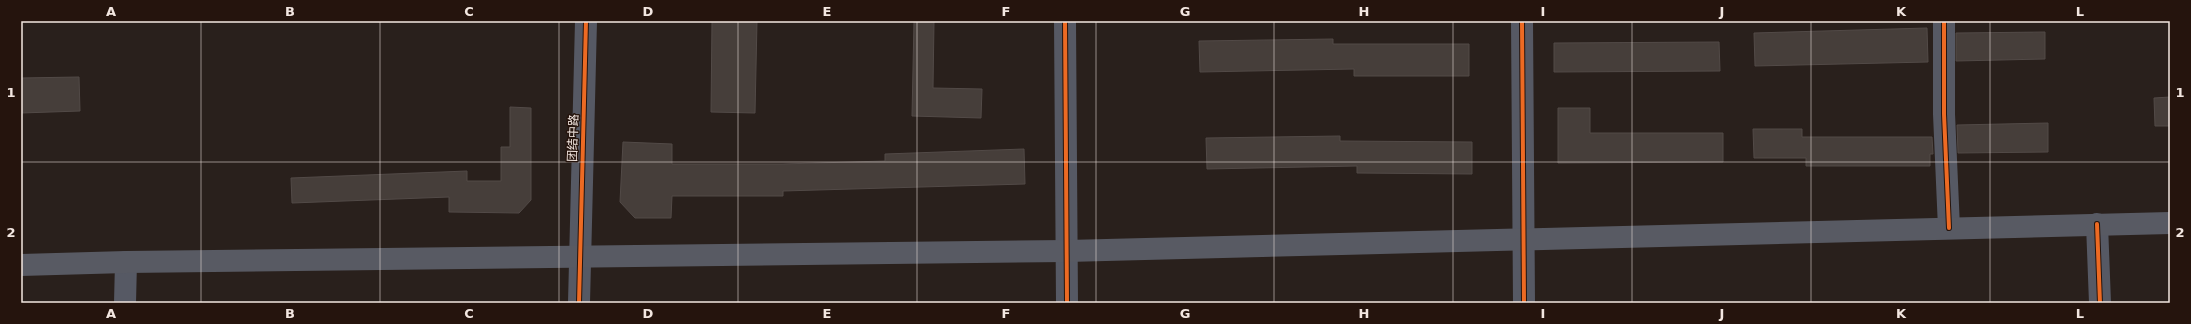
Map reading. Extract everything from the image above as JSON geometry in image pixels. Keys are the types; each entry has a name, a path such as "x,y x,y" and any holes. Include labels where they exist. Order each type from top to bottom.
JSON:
{"main road":[{"path":"21,265 126,262 1067,251 1524,238 2170,223"}],"street":[{"name":"团结中路","path":"579,303 586,21"},
{"path":"1064,21 1067,303"},
{"path":"1522,21 1524,303"},
{"path":"1944,21 1944,114 1949,228"},
{"path":"2097,224 2100,303"},
{"path":"125,303 126,262"}],"building":[{"path":"712,21 757,21 755,113 711,112"},
{"path":"914,21 934,21 933,88 982,89 981,118 912,116"},
{"path":"1927,28 1928,62 1755,66 1754,33"},
{"path":"2045,32 2045,59 1956,61 1956,33"},
{"path":"1333,39 1333,44 1469,44 1469,76 1354,76 1354,69 1200,72 1199,41"},
{"path":"1719,42 1720,71 1554,72 1554,43"},
{"path":"79,77 80,111 21,113 21,78"},
{"path":"2170,97 2170,126 2155,126 2154,98"},
{"path":"510,107 531,108 531,200 519,213 449,212 449,197 292,203 291,178 467,171 467,181 501,181 501,147 510,147"},
{"path":"1558,108 1590,108 1590,133 1723,133 1723,162 1558,163"},
{"path":"2048,123 2048,152 1958,153 1957,125"},
{"path":"1753,129 1802,129 1802,137 1932,137 1933,154 1930,154 1930,166 1806,166 1806,158 1754,158"},
{"path":"1340,136 1340,141 1472,142 1472,174 1357,173 1357,166 1207,169 1206,138"},
{"path":"623,142 672,144 672,164 782,164 885,161 885,154 1024,149 1025,184 783,191 783,196 672,196 671,218 635,218 620,202"}],"cycle path":[{"path":"579,303 586,21"},
{"path":"1065,21 1067,303"},
{"path":"1522,21 1524,303"},
{"path":"1944,21 1944,114 1949,228"},
{"path":"2097,224 2100,303"}]}
